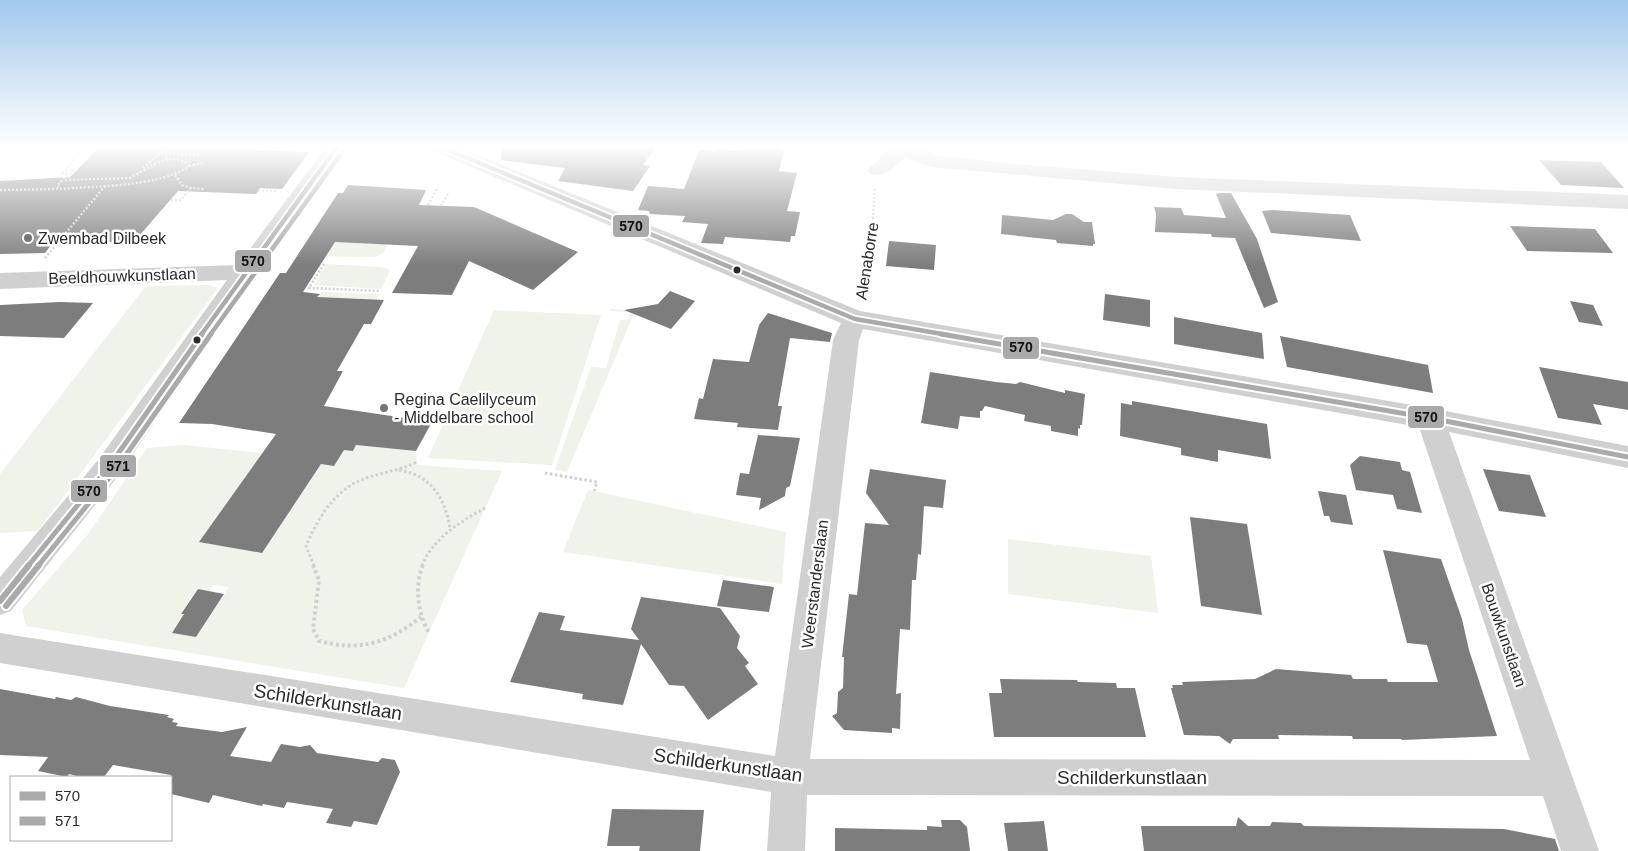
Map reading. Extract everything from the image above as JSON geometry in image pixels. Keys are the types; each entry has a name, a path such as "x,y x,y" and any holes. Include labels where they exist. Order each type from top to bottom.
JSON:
{"street":[{"path":"0,601 108,468 245,272 308,187"},
{"path":"536,187 855,319 1040,353 1430,418 1628,457"},
{"path":"1265,187 1628,202"},
{"name":"Beeldhouwkunstlaan","path":"0,281 245,272"},
{"name":"Weerstanderslaan","path":"786,851 790,777 846,340 855,319"},
{"name":"Bouwkunstlaan","path":"1430,418 1580,851"},
{"name":"Schilderkunstlaan","path":"0,648 790,777 1554,778"}],"path":[{"path":"0,190 95,187"},
{"path":"28,280 105,187"},
{"path":"187,187 204,189"},
{"path":"428,205 438,187"},
{"name":"Alenaborre","path":"855,319 860,307 871,247 876,187"},
{"path":"171,200 181,200 191,188"},
{"path":"258,191 280,191"},
{"path":"441,206 449,192"},
{"path":"324,264 309,288 380,292"},
{"path":"417,462 367,478 346,487 328,505 313,527 306,546 319,580 313,629 319,641 334,646 369,646 391,639 408,628 421,616"},
{"path":"398,469 419,475 437,490 446,509 450,530"},
{"path":"545,473 597,482 594,491"},
{"path":"429,633 419,610 421,569 430,552 450,530 485,508"}],"shaded area":[{"path":"390,237 384,252 376,257 299,256 333,246 335,242 376,244"},
{"path":"326,264 381,267 389,269 389,273 381,289 314,285"},
{"path":"208,285 218,288 38,531 0,533 0,474 146,286"},
{"path":"321,292 380,294 373,306 366,299 316,300"},
{"path":"610,309 635,311 567,472 555,470 591,367 606,368 620,320 628,320 630,312 610,311"},
{"path":"494,310 601,315 552,465 428,458"},
{"path":"184,445 262,453 200,542 261,553 321,464 334,465 344,450 353,451 356,445 416,451 417,465 502,471 404,688 26,626 22,610 88,534 147,448","holes":["213,585 229,587 196,637 172,633 184,614 181,613 197,589 209,591"]},
{"path":"588,490 786,532 782,584 563,552"},
{"path":"1008,539 1151,556 1158,613 1008,594"}],"building":[{"path":"0,187 284,187 282,189 260,188 256,194 178,191 133,243 55,240 45,253 0,254"},
{"path":"347,187 426,190 419,205 474,207 578,252 533,290 469,261 452,295 392,293 418,246 335,242 303,292 320,294 317,297 384,300 371,324 364,324 337,371 343,371 324,406 432,422 416,451 356,445 353,451 344,450 334,466 321,464 262,553 199,542 276,434 212,424 179,423 280,273 286,273 338,193 343,193"},
{"path":"601,187 636,187 633,191"},
{"path":"648,187 684,189 685,187 793,187 787,211 800,212 795,236 791,236 790,242 725,237 723,244 701,243 708,224 682,222 685,216 650,214 649,211 638,210"},
{"path":"1597,187 1623,187 1624,188"},
{"path":"1231,193 1257,239 1278,302 1264,308 1235,238 1212,237 1211,234 1155,232 1156,214 1154,207 1181,208 1184,215 1226,218 1216,194"},
{"path":"1262,211 1350,215 1361,241 1271,233"},
{"path":"1066,214 1072,214 1084,222 1092,222 1095,244 1093,246 1057,243 1056,240 1001,234 1002,215 1053,220"},
{"path":"1510,226 1595,229 1613,253 1527,251"},
{"path":"889,241 936,245 934,270 886,266"},
{"path":"670,291 695,301 671,329 624,310 658,304"},
{"path":"1105,294 1150,300 1150,327 1103,320"},
{"path":"1570,301 1593,305 1603,326 1579,322"},
{"path":"60,302 93,303 64,338 0,336 0,305"},
{"path":"768,313 832,333 830,342 790,338 778,406 782,406 778,430 737,427 738,423 694,419 699,398 703,399 713,359 749,362 759,325"},
{"path":"1174,317 1262,333 1264,359 1174,344"},
{"path":"1280,336 1428,365 1433,393 1287,367"},
{"path":"1539,367 1628,382 1628,410 1593,404 1602,425 1558,418"},
{"path":"930,372 996,382 1016,384 1020,382 1065,393 1065,390 1085,394 1082,425 1080,425 1080,429 1078,428 1078,436 1051,431 1051,426 1024,421 1025,415 985,406 980,411 980,418 960,416 958,429 921,423"},
{"path":"1132,401 1267,424 1271,459 1218,450 1218,462 1181,455 1181,448 1120,436 1121,403 1132,405"},
{"path":"758,435 800,438 790,486 786,488 785,496 759,510 761,498 736,495 740,473 749,474"},
{"path":"1360,456 1400,462 1402,470 1410,472 1422,513 1397,509 1393,495 1356,490 1350,465"},
{"path":"870,469 946,480 943,508 924,506 921,555 918,554 916,580 912,580 910,630 900,629 896,694 901,693 900,729 892,728 892,733 844,730 832,716 837,713 838,692 843,688 844,657 842,657 849,594 857,595 865,523 889,525 866,493"},
{"path":"1483,469 1530,475 1546,517 1499,511"},
{"path":"1318,491 1346,495 1353,525 1331,522 1329,516 1324,516"},
{"path":"1190,517 1247,524 1262,615 1201,606"},
{"path":"1383,550 1441,559 1462,619 1469,650 1497,736 1402,740 1353,739 1352,736 1278,735 1279,739 1233,739 1230,744 1219,736 1184,735 1171,688 1173,688 1172,685 1183,685 1182,682 1255,679 1276,669 1351,675 1353,679 1387,679 1388,682 1438,682 1427,645 1407,643"},
{"path":"723,580 774,587 769,612 717,606"},
{"path":"198,589 224,594 196,637 172,633 184,614 181,614"},
{"path":"641,597 720,608 740,636 737,648 749,663 745,666 758,684 708,720 684,686 669,685 641,644 623,705 582,699 583,694 510,682 539,612 565,616 560,630 639,640 631,629"},
{"path":"1000,679 1077,680 1078,682 1116,683 1117,688 1135,688 1146,737 994,737 989,693 1002,693"},
{"path":"0,689 55,699 56,697 71,700 76,697 110,706 169,715 167,717 174,719 172,722 178,723 176,726 222,732 247,727 230,756 271,762 281,744 300,747 310,745 317,753 378,762 382,758 395,760 400,772 377,825 354,821 351,827 326,823 333,809 287,802 284,808 263,804 262,806 213,795 209,803 172,794 171,775 113,765 105,776 77,776 69,774 68,776 62,776 38,771 48,757 0,755"},
{"path":"612,809 704,810 700,851 639,851 640,846 607,846"},
{"path":"1238,817 1248,826 1270,826 1272,822 1301,823 1304,826 1504,829 1555,839 1559,851 1144,851 1141,826 1236,826"},
{"path":"941,820 960,820 967,827 970,851 835,851 835,828 927,830 927,826 942,827"},
{"path":"1044,821 1048,851 1008,851 1004,823"}],"transit line":[{"name":"570","path":"0,601 108,468 245,272 308,187"},
{"name":"571","path":"6,606 114,472 251,276 317,187"},
{"name":"570","path":"537,187 855,319 1430,418 1628,457"}],"place":[{"name":"Zwembad Dilbeek","path":"28,238"},
{"name":"Regina Caelilyceum - Middelbare school","path":"384,408"}]}
